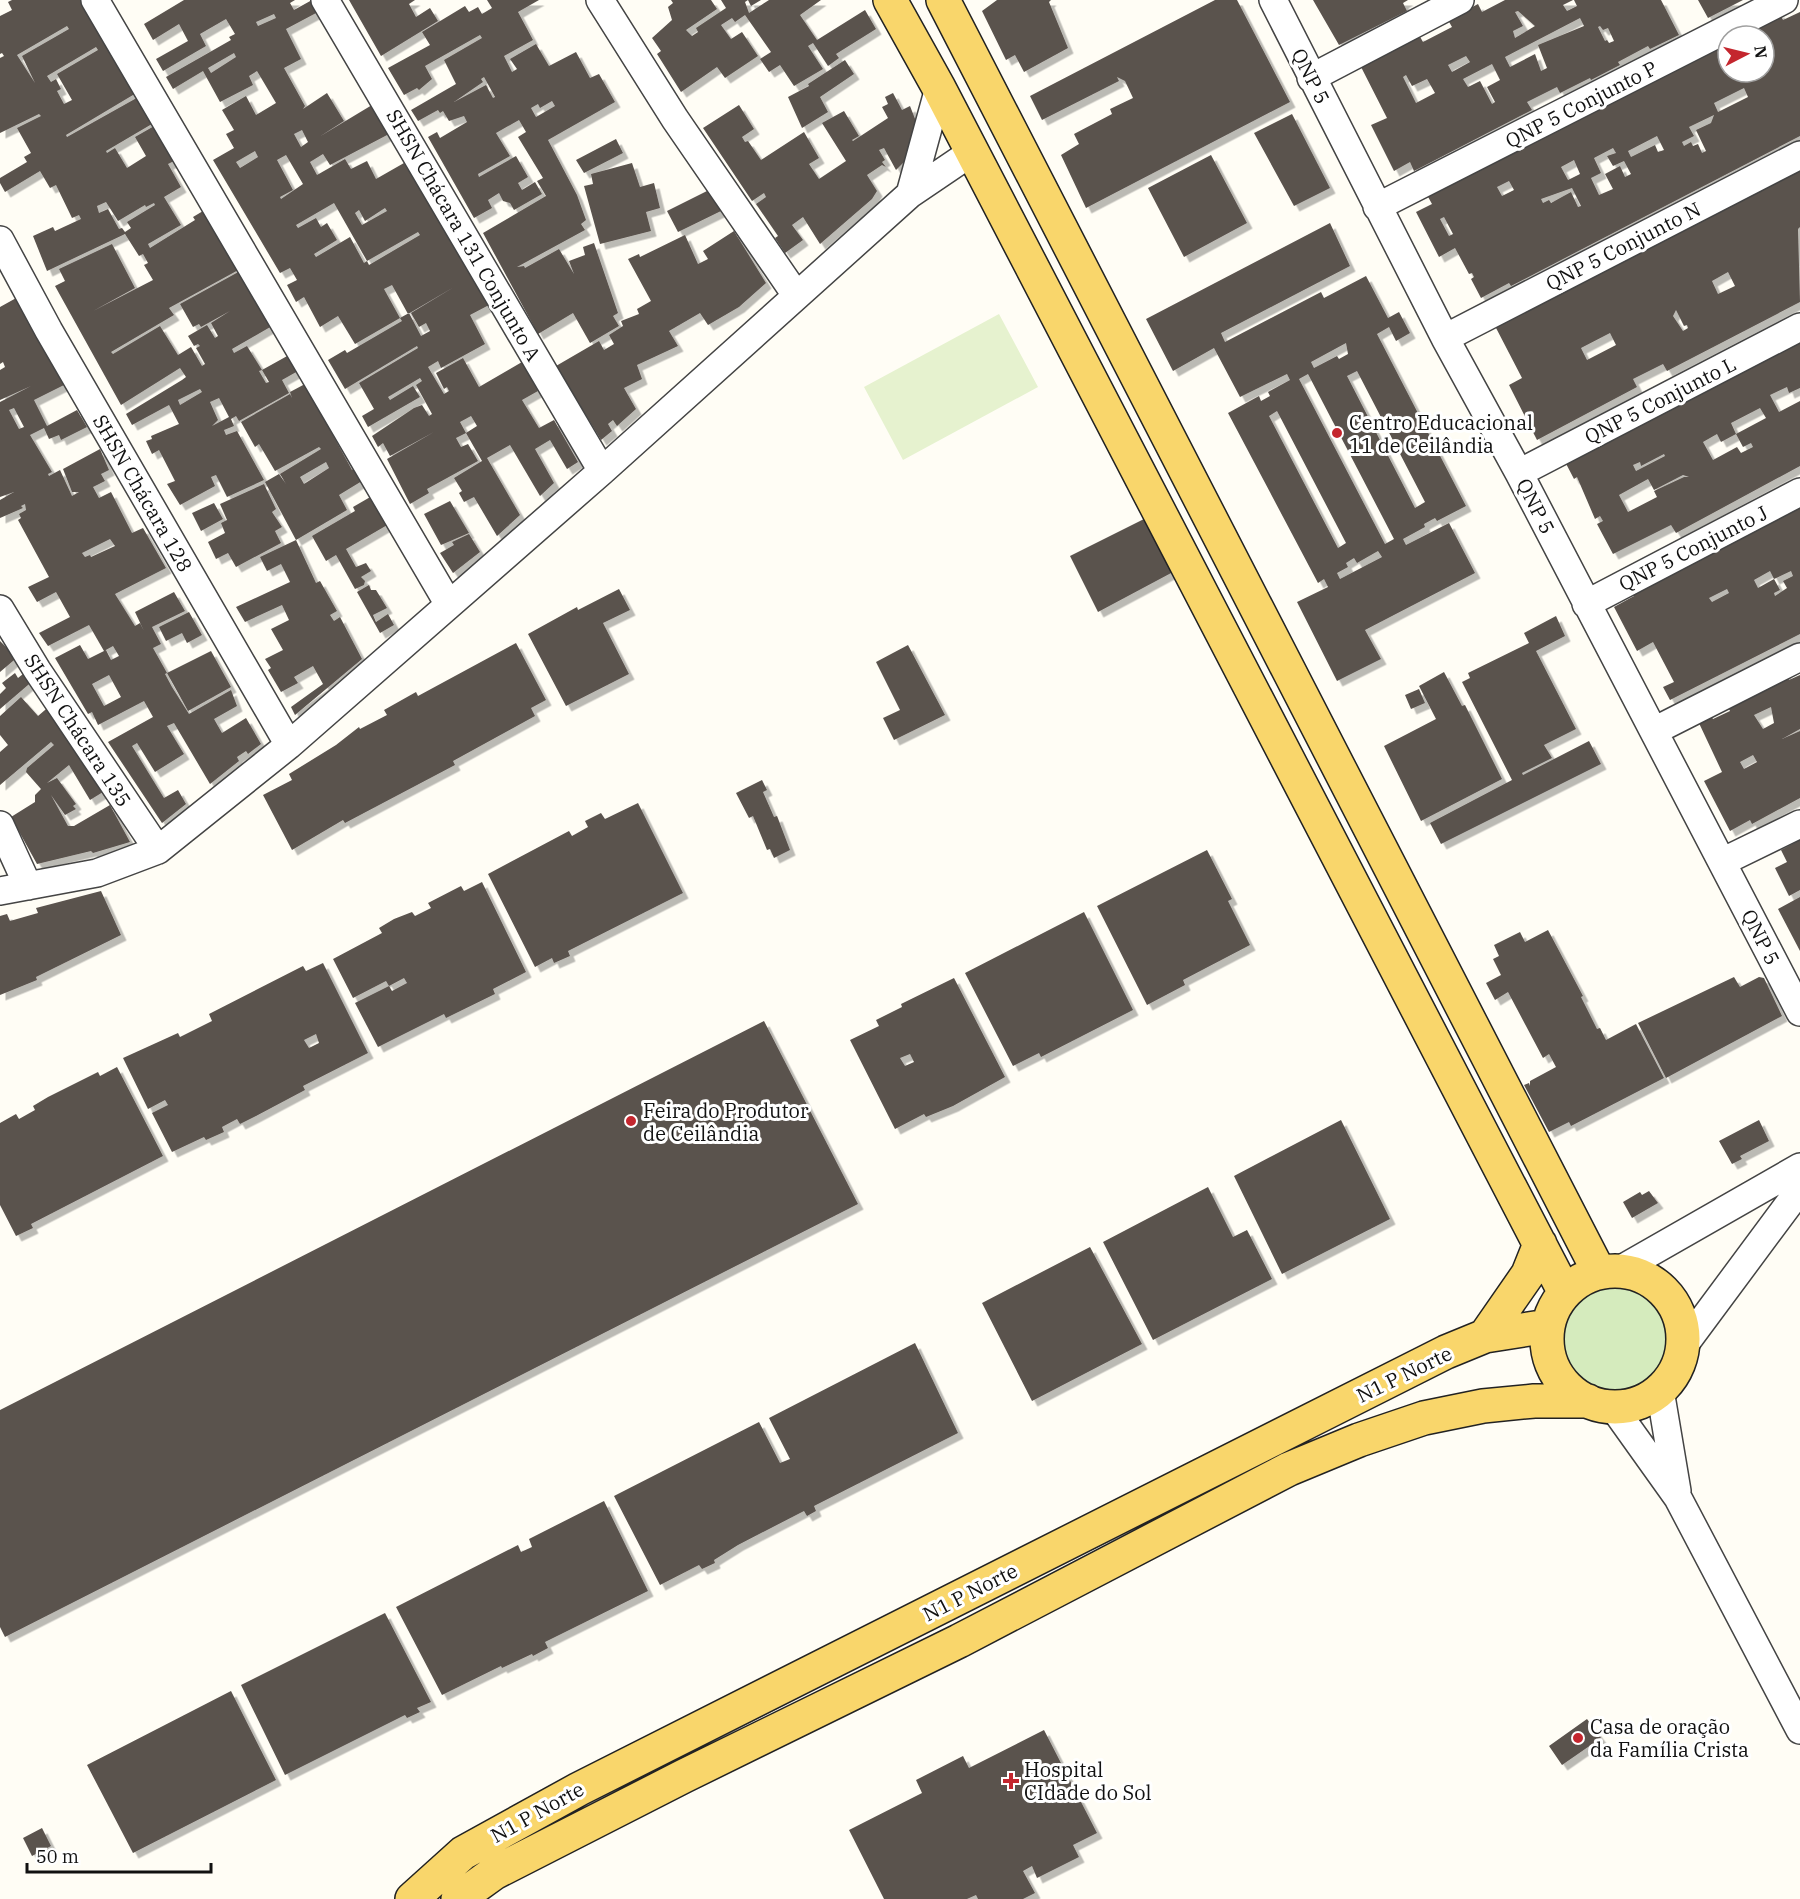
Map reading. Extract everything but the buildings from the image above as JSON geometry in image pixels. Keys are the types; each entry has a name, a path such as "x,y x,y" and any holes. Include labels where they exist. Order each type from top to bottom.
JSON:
{"main road":[{"path":"890,0 939,88 1565,1293"},
{"path":"942,0 1608,1271"},
{"path":"1485,1336 1528,1274 1540,1244"},
{"path":"1608,1271 1640,1275 1659,1287 1674,1304 1682,1325 1682,1348 1674,1371 1660,1390 1638,1403 1600,1404 1569,1389 1555,1371 1548,1349 1548,1326 1554,1309 1565,1293 1586,1277 1608,1271"},
{"name":"N1 P Norte","path":"411,1899 463,1853 604,1776 1446,1352 1485,1336 1548,1326"},
{"name":"N1 P Norte","path":"458,1899 494,1873 684,1776 959,1641 1289,1469 1359,1440 1424,1418 1483,1406 1534,1401 1600,1404"}],"street":[{"path":"95,0 448,603"},
{"name":"SHSN Chácara 131 Conjunto A","path":"326,0 602,471"},
{"path":"600,0 675,119 795,295"},
{"name":"QNP 5","path":"1273,0 1445,338 1519,472 1722,862 1797,999"},
{"path":"1311,78 1460,0"},
{"name":"QNP 5 Conjunto P","path":"1377,207 1784,0"},
{"path":"910,194 939,88"},
{"path":"0,891 97,873 158,850 289,745 448,603 602,471 795,295 910,194 972,152"},
{"name":"QNP 5 Conjunto N","path":"1445,338 1800,155"},
{"name":"SHSN Chácara 128","path":"0,240 49,331 289,745"},
{"name":"QNP 5 Conjunto L","path":"1519,472 1800,327"},
{"name":"QNP 5 Conjunto J","path":"1586,604 1800,492"},
{"name":"SHSN Chácara 135","path":"0,609 37,670 158,850"},
{"path":"1654,730 1800,657"},
{"path":"1722,862 1800,824"},
{"path":"0,825 28,886"},
{"path":"1608,1271 1800,1167"},
{"path":"1682,1348 1800,1189"},
{"path":"1660,1390 1678,1498"},
{"path":"1600,1404 1678,1498 1800,1730"}],"green space":[{"path":"999,314 1038,387 903,460 864,387"},
{"path":"1617,1286 1638,1290 1655,1302 1667,1319 1671,1340 1667,1361 1655,1378 1638,1390 1617,1394 1596,1390 1579,1378 1567,1361 1563,1340 1567,1319 1579,1302 1596,1290"}],"place":[{"name":"Centro Educacional 11 de Ceilândia","path":"1337,433"},
{"name":"Feira do Produtor de Ceilândia","path":"631,1121"},
{"name":"Casa de oração da Família Crista","path":"1578,1738"},
{"name":"Hospital CIdade do Sol","path":"1011,1781"}]}
